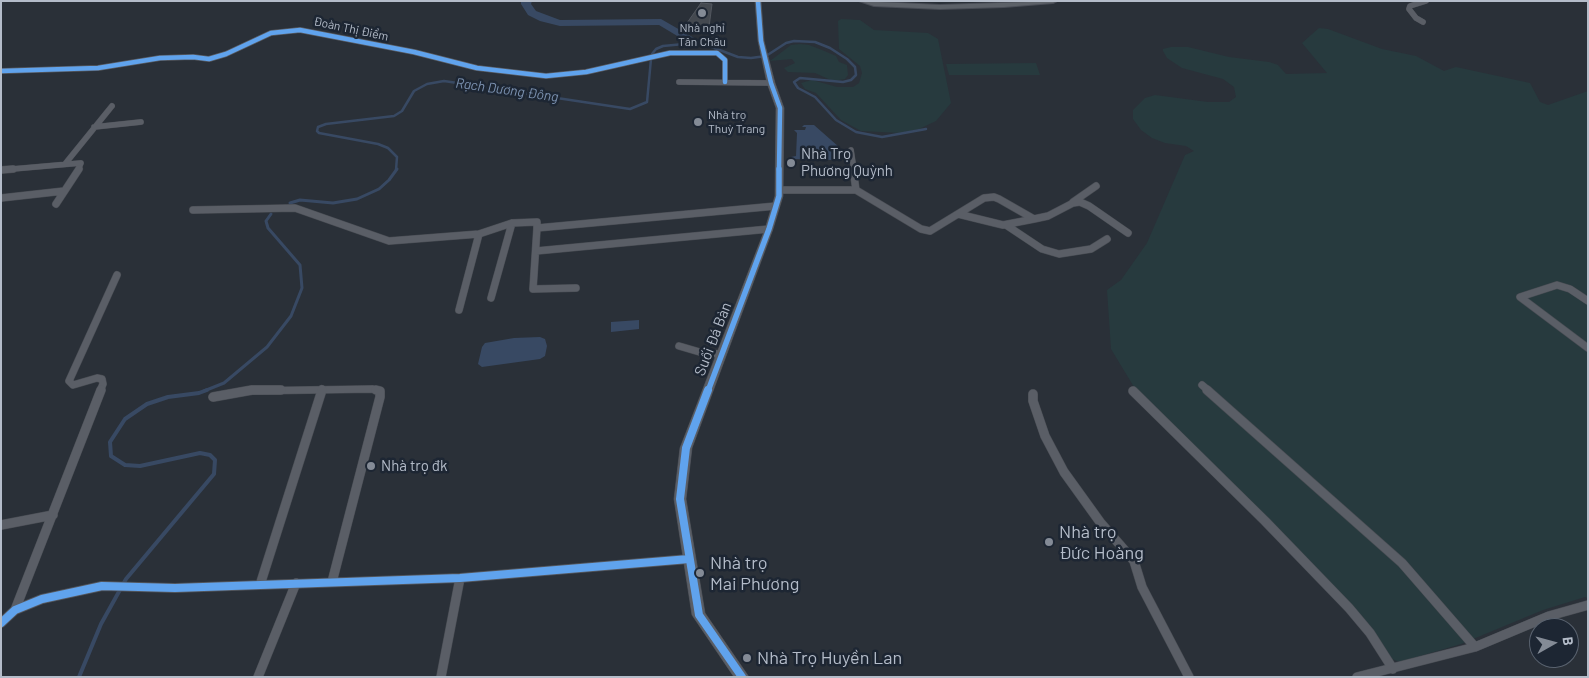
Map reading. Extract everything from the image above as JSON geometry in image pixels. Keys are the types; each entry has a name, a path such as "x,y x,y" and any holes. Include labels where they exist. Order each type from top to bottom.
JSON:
{"main road":[{"path":"864,1 874,4 940,6 1004,5 1053,1"},
{"path":"902,1 990,1"}],"street":[{"name":"Suối Đá Bàn","path":"742,677 699,615 680,499 686,448 769,229 779,190 780,108 771,83 761,41 758,1"},
{"path":"1423,22 1416,18 1409,9 1410,6 1426,1"},
{"name":"Đoàn Thị Điểm","path":"1,71 98,68 160,58 193,57 209,59 226,54 262,36 293,30 309,31 414,52 452,62 520,74 568,75 684,52 717,53 725,60 725,82"},
{"path":"680,82 771,83"},
{"path":"65,164 112,106"},
{"path":"94,128 141,122"},
{"path":"851,150 856,190"},
{"path":"1,170 82,164 56,204"},
{"path":"1006,225 1048,216 1073,203 1096,186"},
{"path":"779,190 856,190 926,230 934,230 984,198 994,197 1034,219"},
{"path":"1,198 64,191"},
{"path":"1073,203 1080,202 1089,206 1128,233"},
{"path":"537,228 776,206"},
{"path":"192,210 295,208 389,241 479,234 512,223 537,222 533,289 576,288"},
{"path":"958,214 1006,225 1042,249 1059,254 1091,249 1107,239"},
{"path":"491,298 512,223"},
{"path":"536,251 769,229"},
{"path":"459,310 479,234"},
{"path":"15,610 54,515 103,384 102,379 98,378 73,385 69,381 117,275"},
{"path":"1586,345 1520,297 1558,285 1570,289 1588,301"},
{"path":"679,346 702,353 721,354"},
{"path":"1202,385 1402,563 1475,647"},
{"path":"260,585 322,389"},
{"path":"213,397 252,390 373,389 380,392 332,582"},
{"path":"1133,391 1265,521 1349,608 1370,633 1393,669"},
{"path":"1033,394 1033,402 1045,436 1064,472 1100,522 1134,561 1142,587 1189,677"},
{"path":"1,525 54,515"},
{"path":"1,623 15,610 42,599 102,586 175,588 460,578 689,559"},
{"path":"441,677 460,578"},
{"path":"258,677 296,583"},
{"path":"1357,677 1475,647 1549,616 1588,605"}],"green space":[{"path":"841,19 860,20 874,30 928,33 938,39 951,103 936,121 919,129 901,133 861,131 841,120 816,93 805,89 801,83 812,80 837,87 853,87 859,83 862,73 860,66 839,49 838,21"},
{"path":"1319,28 1328,29 1382,49 1416,56 1444,71 1456,67 1530,83 1540,102 1548,105 1588,91 1588,598 1585,597 1543,610 1461,644 1400,662 1392,659 1374,632 1137,392 1111,349 1107,290 1121,280 1147,243 1185,155 1194,151 1186,146 1165,143 1152,138 1141,130 1133,119 1133,110 1145,98 1155,95 1208,102 1229,102 1236,97 1234,87 1223,79 1182,68 1167,58 1163,49 1188,47 1229,57 1269,62 1278,65 1286,74 1327,73 1302,43"},
{"path":"791,45 809,45 836,56 839,62 847,65 848,75 845,79 833,81 815,73 788,72 784,68 795,63 792,59 770,61"},
{"path":"1036,63 1040,75 949,75 946,64"}],"water":[{"path":"804,125 814,125 839,147 836,159 791,159 791,157 796,156 797,133 794,130 805,130 806,127 802,127"},
{"path":"639,320 639,329 611,332 611,322"},
{"path":"540,337 545,339 547,346 545,356 540,359 482,367 478,364 482,347 485,343 514,338"}],"building":[{"name":"Nhà nghỉ Tân Châu","path":"701,3 712,4 709,27 687,23"}],"waterway":[{"name":"Rạch Dương Đông","path":"527,1 526,4 532,13 544,19 560,23 661,22 688,38"},
{"path":"652,54 656,49 663,46 684,44 688,38 738,57 751,58 766,56 786,43 794,41 815,42 830,48 847,59 855,67 856,75 851,80 843,82 800,78 794,82 798,88 815,97 836,120 856,132 882,137 926,129"},
{"name":"Rạch Dương Đông","path":"396,170 397,157 388,148 378,144 319,133 317,131 318,127 326,124 394,116 402,111 414,91 427,84 444,81 630,109 647,102 651,59"},
{"name":"Rạch Dương Đông","path":"290,203 300,200 333,203 357,199 379,189 397,169"},
{"name":"Rạch Dương Đông","path":"204,391 224,383 267,347 291,316 302,288 300,265 268,228 266,221 271,214"},
{"name":"Rạch Dương Đông","path":"79,677 101,624 126,579 214,474 215,460 210,455 200,453 140,466 125,465 111,456 110,442 125,419 147,404 168,397 199,393 207,390"}],"cycle path":[{"path":"742,677 699,615 680,499 686,448 769,229 779,196 780,108 771,83 761,41 758,1"},
{"path":"1,71 98,68 160,58 193,57 209,59 226,54 271,33 300,30 414,52 477,68 546,76 586,72 670,53 717,53 725,60 725,82"},
{"path":"1,623 15,610 42,599 102,586 175,588 460,578 689,559"}],"place":[{"name":"Nhà nghỉ Tân Châu","path":"702,13"},
{"name":"Nhà trọ Thuỳ Trang","path":"698,122"},
{"name":"Nhà Trọ Phương Quỳnh","path":"791,163"},
{"name":"Nhà trọ đk","path":"371,466"},
{"name":"Nhà trọ Đức Hoàng","path":"1049,542"},
{"name":"Nhà trọ Mai Phương","path":"700,573"},
{"name":"Nhà Trọ Huyền Lan","path":"747,658"}]}
